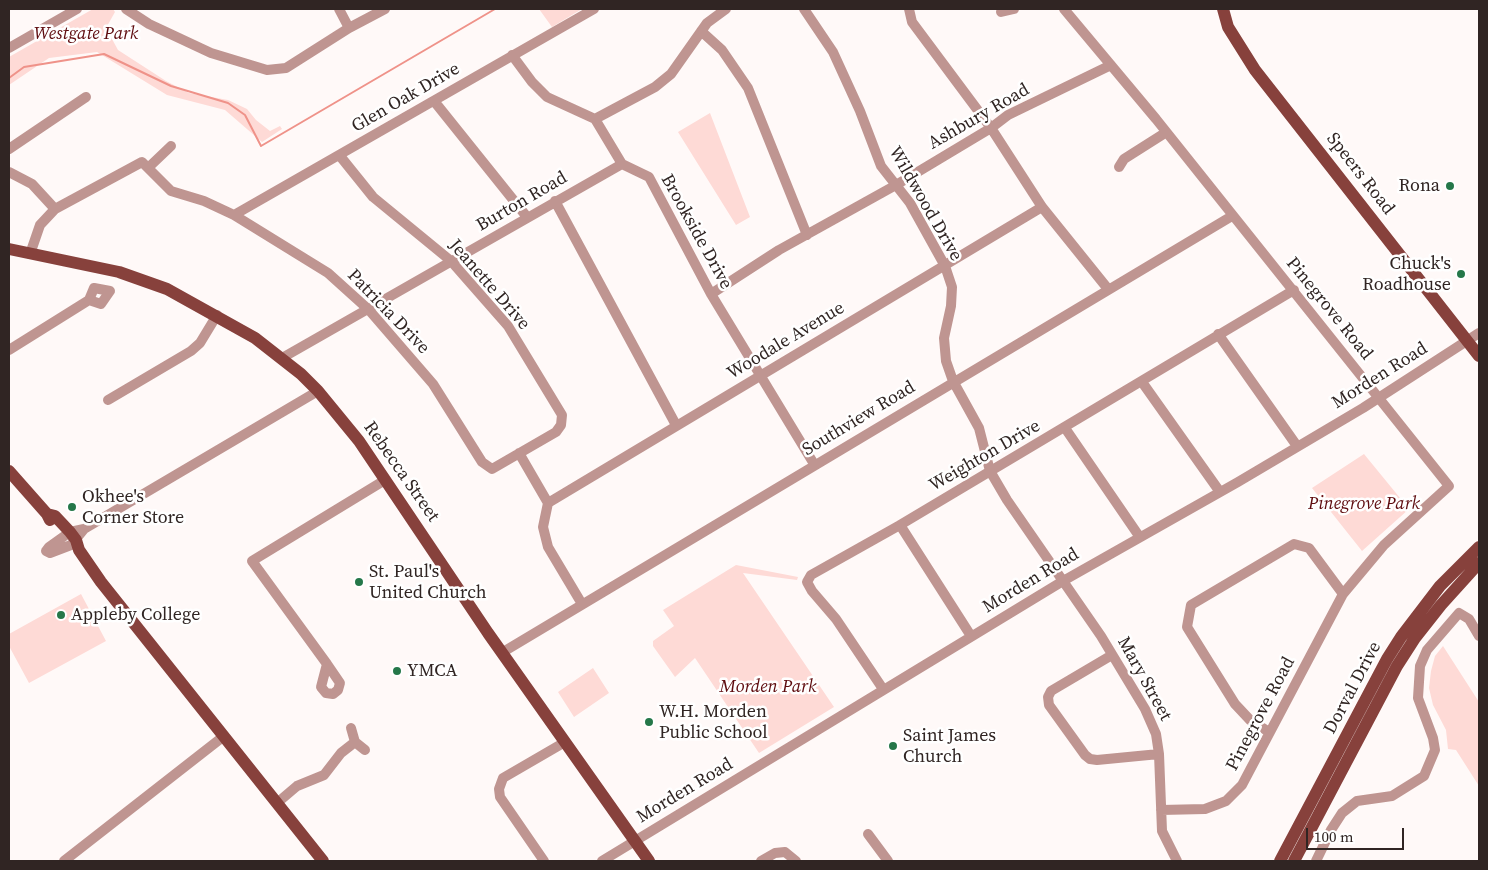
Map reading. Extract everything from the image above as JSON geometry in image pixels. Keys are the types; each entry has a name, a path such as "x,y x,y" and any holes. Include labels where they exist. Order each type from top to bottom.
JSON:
{"main road":[{"name":"Speers Road","path":"1223,9 1228,27 1255,70 1479,356"},
{"name":"Rebecca Street","path":"9,249 119,272 167,289 217,315 282,358 318,390 359,441 565,742 649,861"},
{"path":"9,471 72,541 101,582 323,861"},
{"name":"Dorval Drive","path":"1280,861 1391,651 1440,586 1479,547"},
{"name":"Dorval Drive","path":"1294,861 1397,666 1415,638 1441,605 1479,563"}],"street":[{"path":"9,48 77,9"},
{"path":"126,9 149,24 211,53 267,70 286,68 348,28 385,9"},
{"path":"339,9 348,28"},
{"name":"Glen Oak Drive","path":"234,215 594,9"},
{"path":"595,118 655,87 671,74 701,30 726,9"},
{"name":"Wildwood Drive","path":"804,9 833,52 860,111 881,166 910,202 945,266 952,287 951,306 944,338 946,361 953,381 980,428 990,471 1063,581"},
{"path":"909,9 912,22 991,128 1042,207 1108,289"},
{"path":"1001,12 1014,9"},
{"name":"Pinegrove Road","path":"1064,9 1380,396 1449,486 1384,545 1343,594 1242,785 1226,800 1205,809 1161,810"},
{"path":"701,30 722,50 748,88 807,235"},
{"path":"512,55 532,82 547,97 595,118 622,164"},
{"name":"Ashbury Road","path":"712,294 807,235 896,185 991,128 1008,115 1111,65"},
{"path":"9,149 86,97"},
{"path":"434,101 527,218"},
{"path":"1119,167 1124,159 1165,133"},
{"path":"30,254 40,225 55,209 142,162 149,168 171,146"},
{"name":"Jeanette Drive","path":"340,156 373,197 451,261 508,326 562,416 561,424 556,432 519,453"},
{"name":"Burton Road","path":"282,358 622,164"},
{"name":"Brookside Drive","path":"622,164 649,178 712,294 814,464"},
{"name":"Patricia Drive","path":"149,168 171,191 204,201 234,215 328,273 369,310 433,384 482,462 492,469 519,453"},
{"path":"9,172 32,184 55,209"},
{"path":"555,201 676,425"},
{"name":"Woodale Avenue","path":"548,503 1042,207"},
{"name":"Southview Road","path":"503,652 814,464 1232,216"},
{"name":"Weighton Drive","path":"883,689 836,619 807,582 811,575 1065,428 1218,334 1294,290"},
{"path":"9,350 89,300"},
{"path":"108,400 191,351 200,343 217,315"},
{"name":"Morden Road","path":"602,861 1063,581 1297,446 1479,333"},
{"path":"1218,334 1297,446"},
{"path":"1142,382 1220,492"},
{"path":"72,541 84,529 318,390"},
{"path":"1065,428 1139,536"},
{"path":"519,453 548,503 543,527 548,547 582,604"},
{"path":"327,664 252,561 385,480"},
{"path":"900,525 971,636"},
{"path":"1269,732 1250,720 1234,704 1187,627 1187,616 1191,605 1294,544 1309,548 1343,594"},
{"name":"Mary Street","path":"1063,581 1082,606 1145,709 1156,734 1159,754 1162,831 1177,861"},
{"path":"1316,861 1330,830 1342,813 1357,801 1392,796 1424,776 1435,750 1433,738 1418,698 1420,666 1427,650 1459,613 1468,619 1479,636"},
{"path":"1112,655 1051,691 1048,697 1049,705 1090,759 1159,754"},
{"path":"351,728 355,742 365,750"},
{"path":"64,861 224,736"},
{"path":"277,803 297,786 324,774 342,753 355,742"},
{"path":"544,861 500,797 499,789 503,778 565,742"},
{"path":"868,834 888,861"},
{"path":"761,861 775,852 785,852 796,861"}],"green space":[{"name":"Westgate Park","path":"93,9 113,9 115,12 106,28 118,50 166,81 189,93 228,100 247,109 256,120 270,131 280,126 282,129 262,142 225,110 167,95 97,52 49,58 9,85 9,57"},
{"path":"539,9 582,9 552,27"},
{"path":"710,113 750,217 736,225 678,132"},
{"name":"Pinegrove Park","path":"1364,454 1409,509 1362,551 1312,488"},
{"name":"Morden Park","path":"736,565 798,577 797,580 743,573 834,707 759,753 695,658 675,677 653,646 653,641 674,626 663,610"},
{"path":"81,594 106,641 29,683 9,646 9,634"},
{"path":"1443,646 1479,702 1479,786 1456,750 1448,749 1446,730 1433,705 1429,688 1431,671 1435,656"},
{"path":"593,668 609,693 574,717 558,692"}],"waterway":[{"path":"9,78 24,67 104,54 171,86 228,103 245,115 261,146 495,9"}],"place":[{"name":"Rona","path":"1450,186"},
{"name":"Chuck's Roadhouse","path":"1461,274"},
{"name":"Okhee's Corner Store","path":"72,507"},
{"name":"St. Paul's United Church","path":"359,582"},
{"name":"Appleby College","path":"61,615"},
{"name":"YMCA","path":"397,671"},
{"name":"W.H. Morden Public School","path":"649,722"},
{"name":"Saint James Church","path":"893,746"}]}
